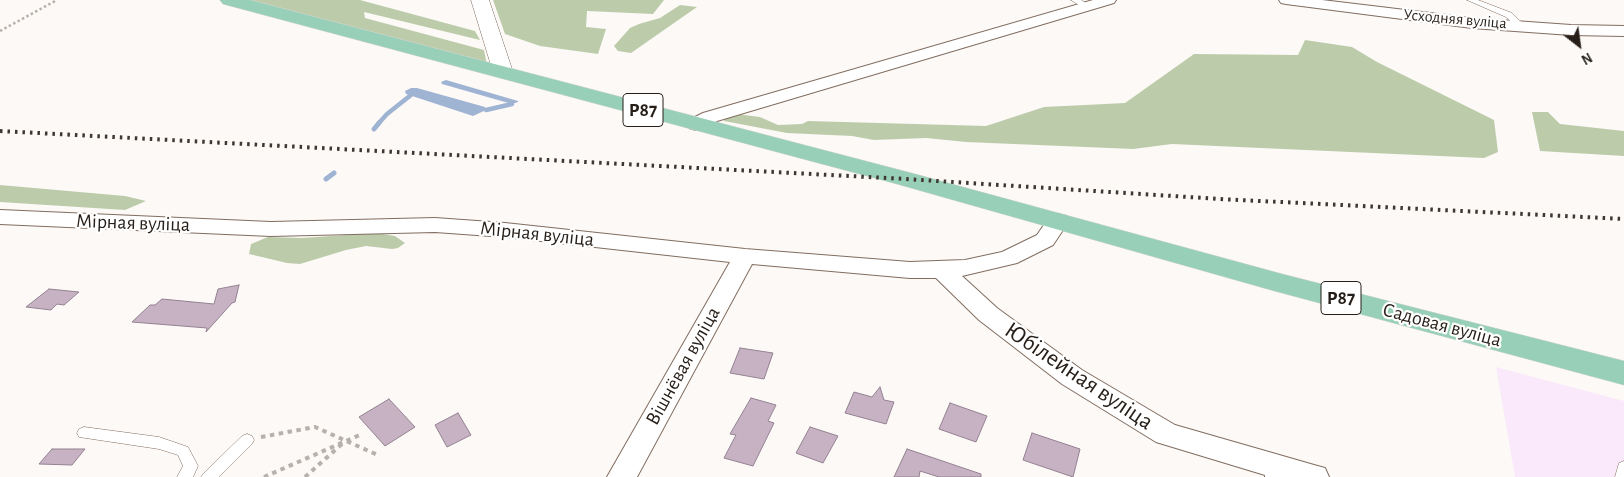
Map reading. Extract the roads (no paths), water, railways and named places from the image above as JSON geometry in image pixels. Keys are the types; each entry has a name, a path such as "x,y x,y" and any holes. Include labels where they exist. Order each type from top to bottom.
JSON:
{"main road":[{"name":"Р87","path":"228,0 1058,221"},
{"name":"Садовая вуліца","path":"1058,221 1281,283 1624,372"}],"street":[{"path":"480,0 503,72"},
{"path":"696,124 710,118 1081,3 1109,0"},
{"name":"Усходняя вуліца","path":"1286,0 1472,23 1570,30 1624,31"},
{"name":"Мірная вуліца","path":"0,217 271,229 435,226 505,230 745,256 910,270 965,268 1009,258 1045,240 1058,221"},
{"name":"Вішнёвая вуліца","path":"622,477 745,256"},
{"name":"Юбілейная вуліца","path":"942,270 988,314 1072,377 1166,434 1280,472 1314,477"}],"lane":[{"path":"1471,0 1509,15 1520,26"},
{"path":"84,433 159,443 183,451 191,466 185,477"},
{"path":"209,477 247,440"},
{"path":"1623,477 1624,467"}],"water":[{"path":"446,80 518,102 512,104 442,84 441,82"},
{"path":"411,88 485,107 486,110 473,116 406,94 405,91"}],"waterway":[{"path":"378,124 387,114 411,95"},
{"path":"486,110 512,104"},
{"path":"374,129 379,123"},
{"path":"326,179 334,173"}],"railway":[{"path":"0,131 906,179 1220,199 1624,219"}]}
